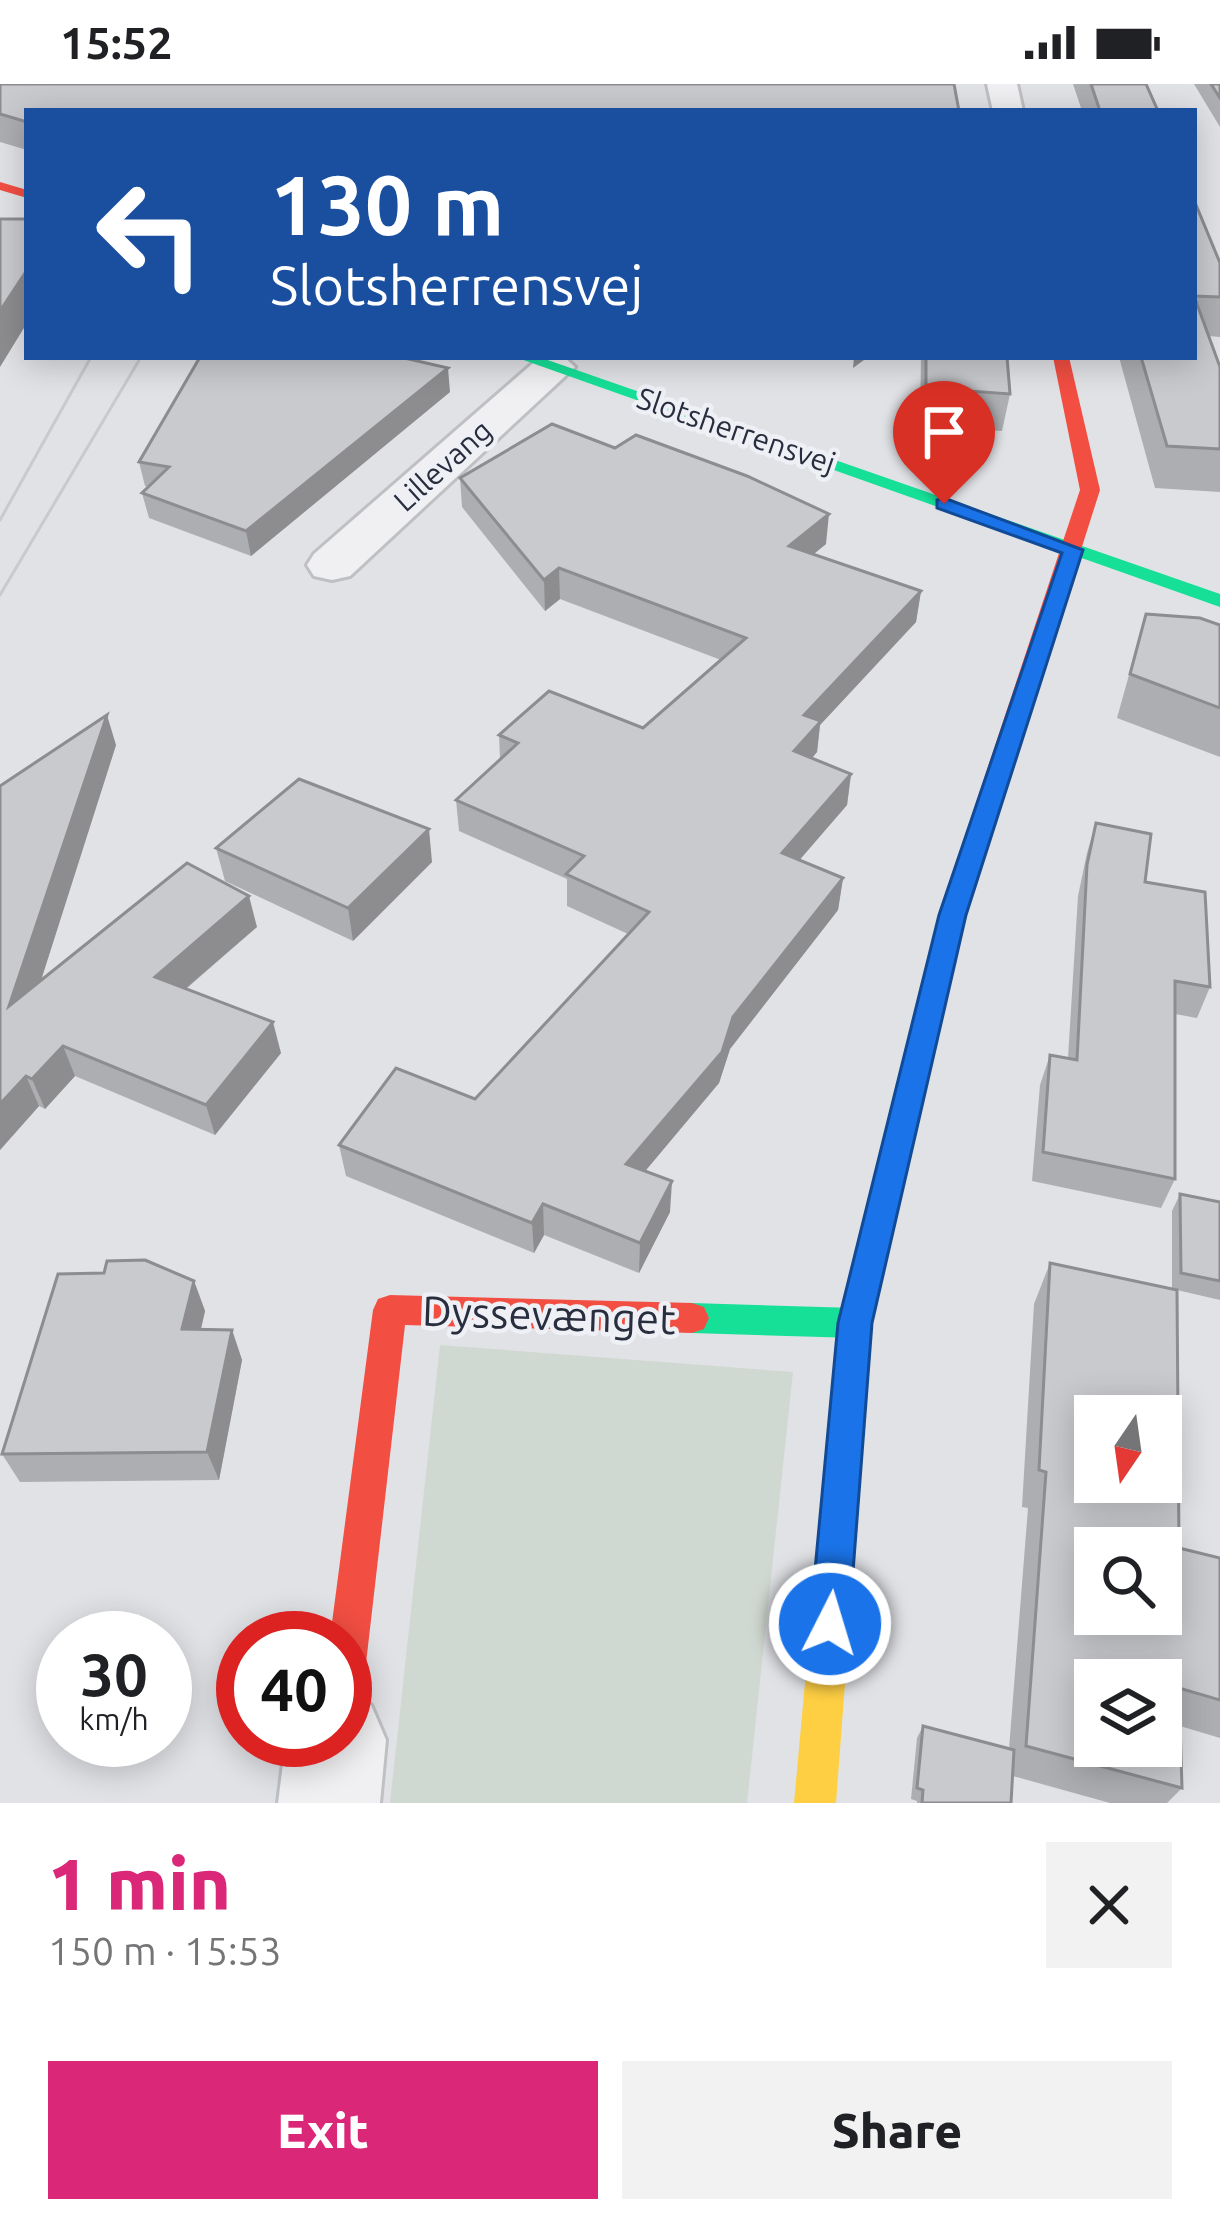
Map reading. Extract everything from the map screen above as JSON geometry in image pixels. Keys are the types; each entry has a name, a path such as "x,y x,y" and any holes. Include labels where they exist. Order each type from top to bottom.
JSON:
{"street":[{"path":"815,1803 855,1323 952,915 1090,490 1062,360"},
{"name":"Slotsherrensvej","path":"539,362 1220,601"},
{"name":"Lillevang","path":"332,565 539,362"},
{"name":"Dyssevænget","path":"353,1611 390,1310 855,1323"},
{"path":"329,1803 334,1767"}],"shaded area":[{"path":"440,1345 793,1372 747,1803 390,1803"}],"building":[{"path":"0,84 954,84 958,108 24,108 24,121 0,114"},
{"path":"1091,84 1146,84 1157,108 1099,108"},
{"path":"1197,207 1220,263 1220,297 1197,296"},
{"path":"0,219 24,219 24,275 0,311"},
{"path":"1197,304 1220,367 1220,449 1167,446 1142,360 1197,360"},
{"path":"198,360 413,360 448,368 246,531 142,493 169,467 139,462"},
{"path":"926,360 1007,360 1010,394 926,388"},
{"path":"552,424 615,448 636,435 747,476 829,514 789,546 921,591 804,715 821,721 794,751 851,774 782,853 843,878 733,1017 722,1052 626,1164 672,1181 640,1243 543,1204 532,1223 339,1145 396,1068 475,1099 649,912 566,874 584,856 456,800 518,743 499,735 549,691 643,728 746,638 559,568 544,580 460,478"},
{"path":"1146,614 1200,618 1220,625 1220,708 1130,674"},
{"path":"107,715 9,1006 187,863 249,896 155,977 273,1022 206,1105 63,1046 0,1104 0,786"},
{"path":"299,779 429,829 348,908 216,848"},
{"path":"1096,823 1151,834 1145,882 1205,892 1210,987 1175,981 1175,1179 1043,1152 1050,1055 1077,1060 1087,865"},
{"path":"1180,1194 1220,1202 1220,1281 1181,1273"},
{"path":"145,1260 194,1281 182,1329 232,1330 207,1452 2,1454 58,1274 104,1273 107,1261"},
{"path":"1050,1263 1177,1290 1178,1395 1074,1395 1074,1503 1179,1503 1179,1527 1074,1527 1074,1635 1182,1635 1182,1549 1220,1558 1220,1700 1182,1689 1182,1659 1074,1659 1074,1759 1026,1746 1046,1472 1039,1470"},
{"path":"923,1726 1014,1750 1011,1803 922,1803 923,1790 917,1788"},
{"path":"1104,1767 1181,1767 1182,1788"}],"tram line":[{"path":"0,520 89,360"},
{"path":"0,595 139,360"}],"traffic: fast":[{"path":"532,360 1220,601"},
{"path":"692,1318 855,1323"}],"traffic: slow":[{"path":"815,1803 855,1323 956,902"}],"traffic: jam":[{"path":"0,186 24,193"},
{"path":"956,902 1090,490 1062,360"},
{"path":"353,1611 390,1310 692,1318"}],"route":[{"path":"830,1624 855,1323 952,915 1073,550 944,504"}]}
